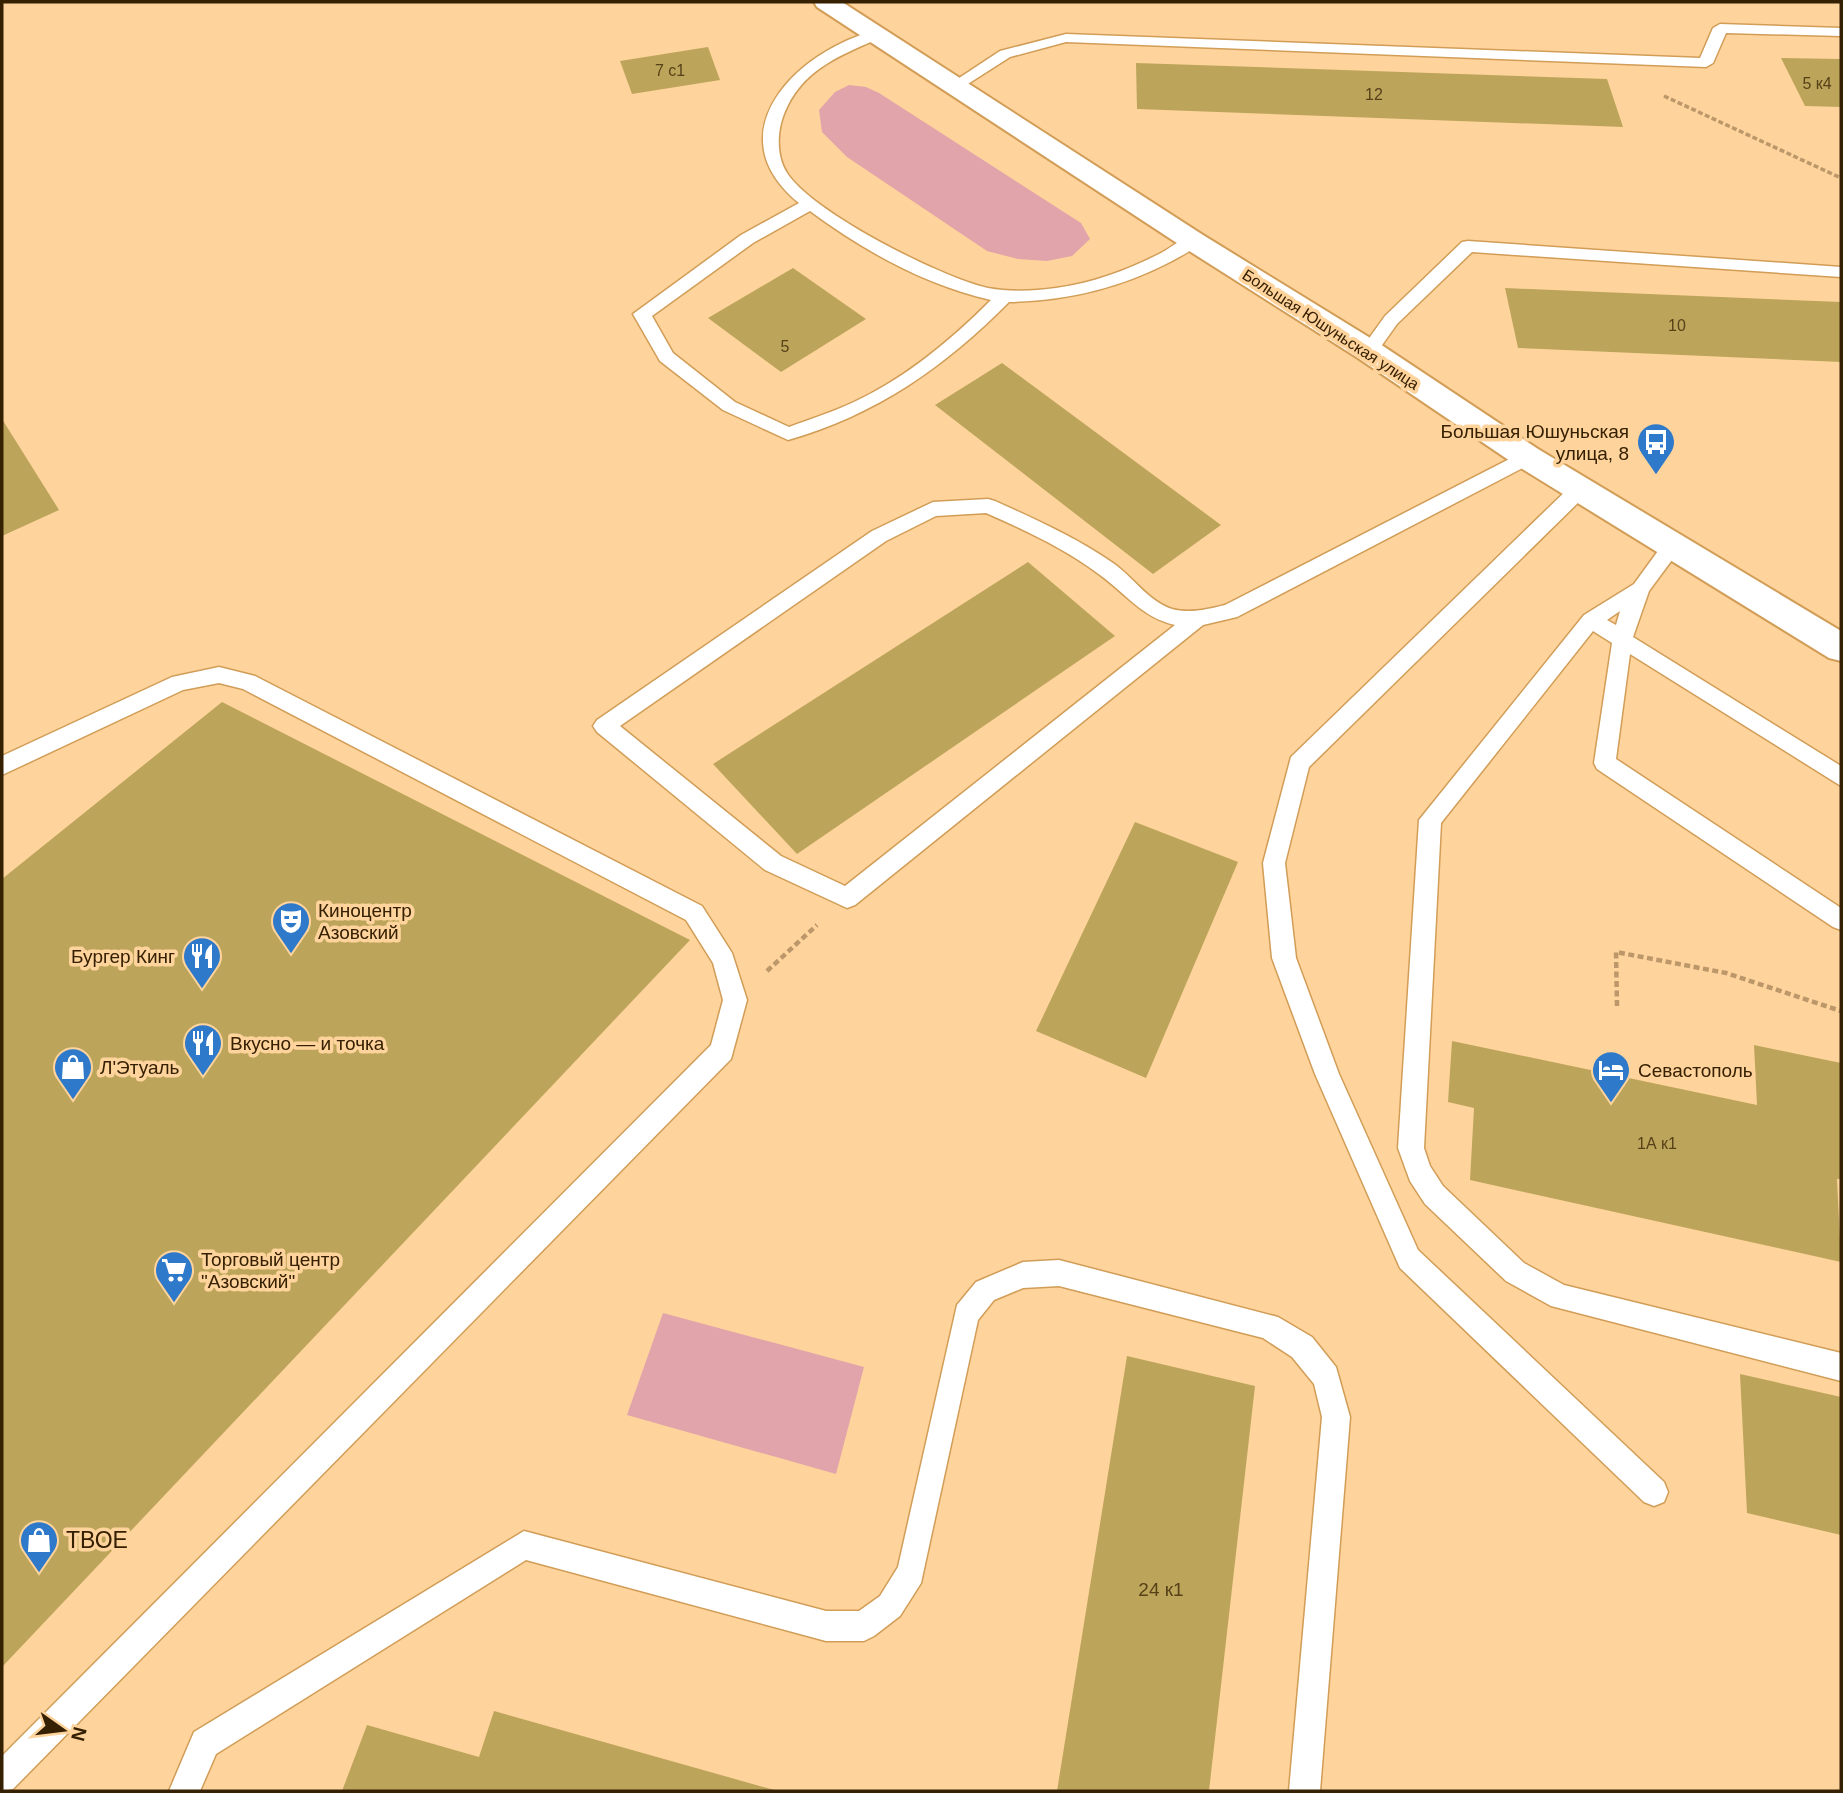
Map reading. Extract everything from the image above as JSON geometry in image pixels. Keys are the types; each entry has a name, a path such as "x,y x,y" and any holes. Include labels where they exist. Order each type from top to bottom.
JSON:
{"street":[{"name":"Большая Юшуньская улица","path":"826,2 1193,241 1369,351 1527,457 1841,648"}],"lane":[{"path":"955,86 1005,54 1066,38 1586,61 1706,63 1720,28 1841,32"},
{"path":"877,34 808,67 776,108 770,145 780,175 811,203 896,259 951,283 1005,296 1056,295 1121,279 1162,262 1193,241"},
{"path":"811,203 747,239 642,314 666,357 729,406 788,434 861,406 922,369 984,318 1005,296"},
{"path":"1369,351 1391,320 1468,246 1841,272"},
{"path":"1197,619 847,898 773,863 604,726 879,536 933,509 988,506 1034,526 1107,569 1154,610 1173,617 1197,619 1230,612 1527,457"},
{"path":"1580,489 1540,531 1298,763 1274,863 1284,958 1327,1074 1409,1259 1654,1492"},
{"path":"1673,545 1640,589 1623,638 1605,763 1841,920"},
{"path":"1640,589 1591,620 1430,820 1411,1148 1419,1172 1434,1195 1515,1272 1560,1297 1841,1367"},
{"path":"1591,620 1841,777"},
{"path":"2,766 179,683 219,675 248,682 694,914 724,960 735,1000 722,1051 2,1777"},
{"path":"184,1791 205,1743 524,1545 826,1626 864,1626 890,1606 911,1573 966,1314 985,1291 1023,1275 1059,1273 1269,1326 1303,1347 1326,1377 1336,1417 1305,1791"}],"path":[{"path":"1659,94 1841,178"},
{"path":"735,1000 847,898"},
{"path":"1617,1006 1616,952 1726,974 1841,1011"}],"shaded area":[{"path":"849,85 866,87 879,93 1081,223 1090,239 1072,256 1047,261 1018,259 987,251 847,157 822,132 819,110 835,92"},
{"path":"663,1313 864,1367 836,1474 627,1415"}],"building":[{"path":"708,47 720,80 632,94 620,61"},
{"path":"1781,58 1841,59 1841,107 1805,106"},
{"path":"1136,63 1607,79 1623,127 1137,109"},
{"path":"793,268 866,319 781,372 708,318"},
{"path":"1505,288 1841,302 1841,362 1518,348"},
{"path":"1002,363 1221,525 1153,574 935,405"},
{"path":"2,419 59,510 2,536"},
{"path":"1028,562 1115,636 797,854 713,764"},
{"name":"Торговый центр \"Азовский\"","path":"222,702 690,940 2,1667 2,879"},
{"path":"1135,822 1238,862 1146,1078 1036,1031"},
{"path":"1452,1041 1757,1105 1754,1045 1841,1063 1841,1179 1837,1179 1841,1262 1470,1180 1474,1108 1448,1102"},
{"path":"1127,1356 1255,1386 1209,1791 1057,1791"},
{"path":"1740,1374 1841,1397 1841,1535 1747,1513"},
{"path":"494,1711 774,1790 342,1791 367,1725 479,1757"}],"place":[{"name":"Большая Юшуньская улица, 8","path":"1656,476"},
{"name":"Киноцентр Азовский","path":"291,955"},
{"name":"Бургер Кинг","path":"202,990"},
{"name":"Вкусно — и точка","path":"203,1077"},
{"name":"Л'Этуаль","path":"73,1101"},
{"name":"Севастополь","path":"1611,1104"},
{"name":"Торговый центр \"Азовский\"","path":"174,1304"},
{"name":"ТВОЕ","path":"39,1574"}]}
